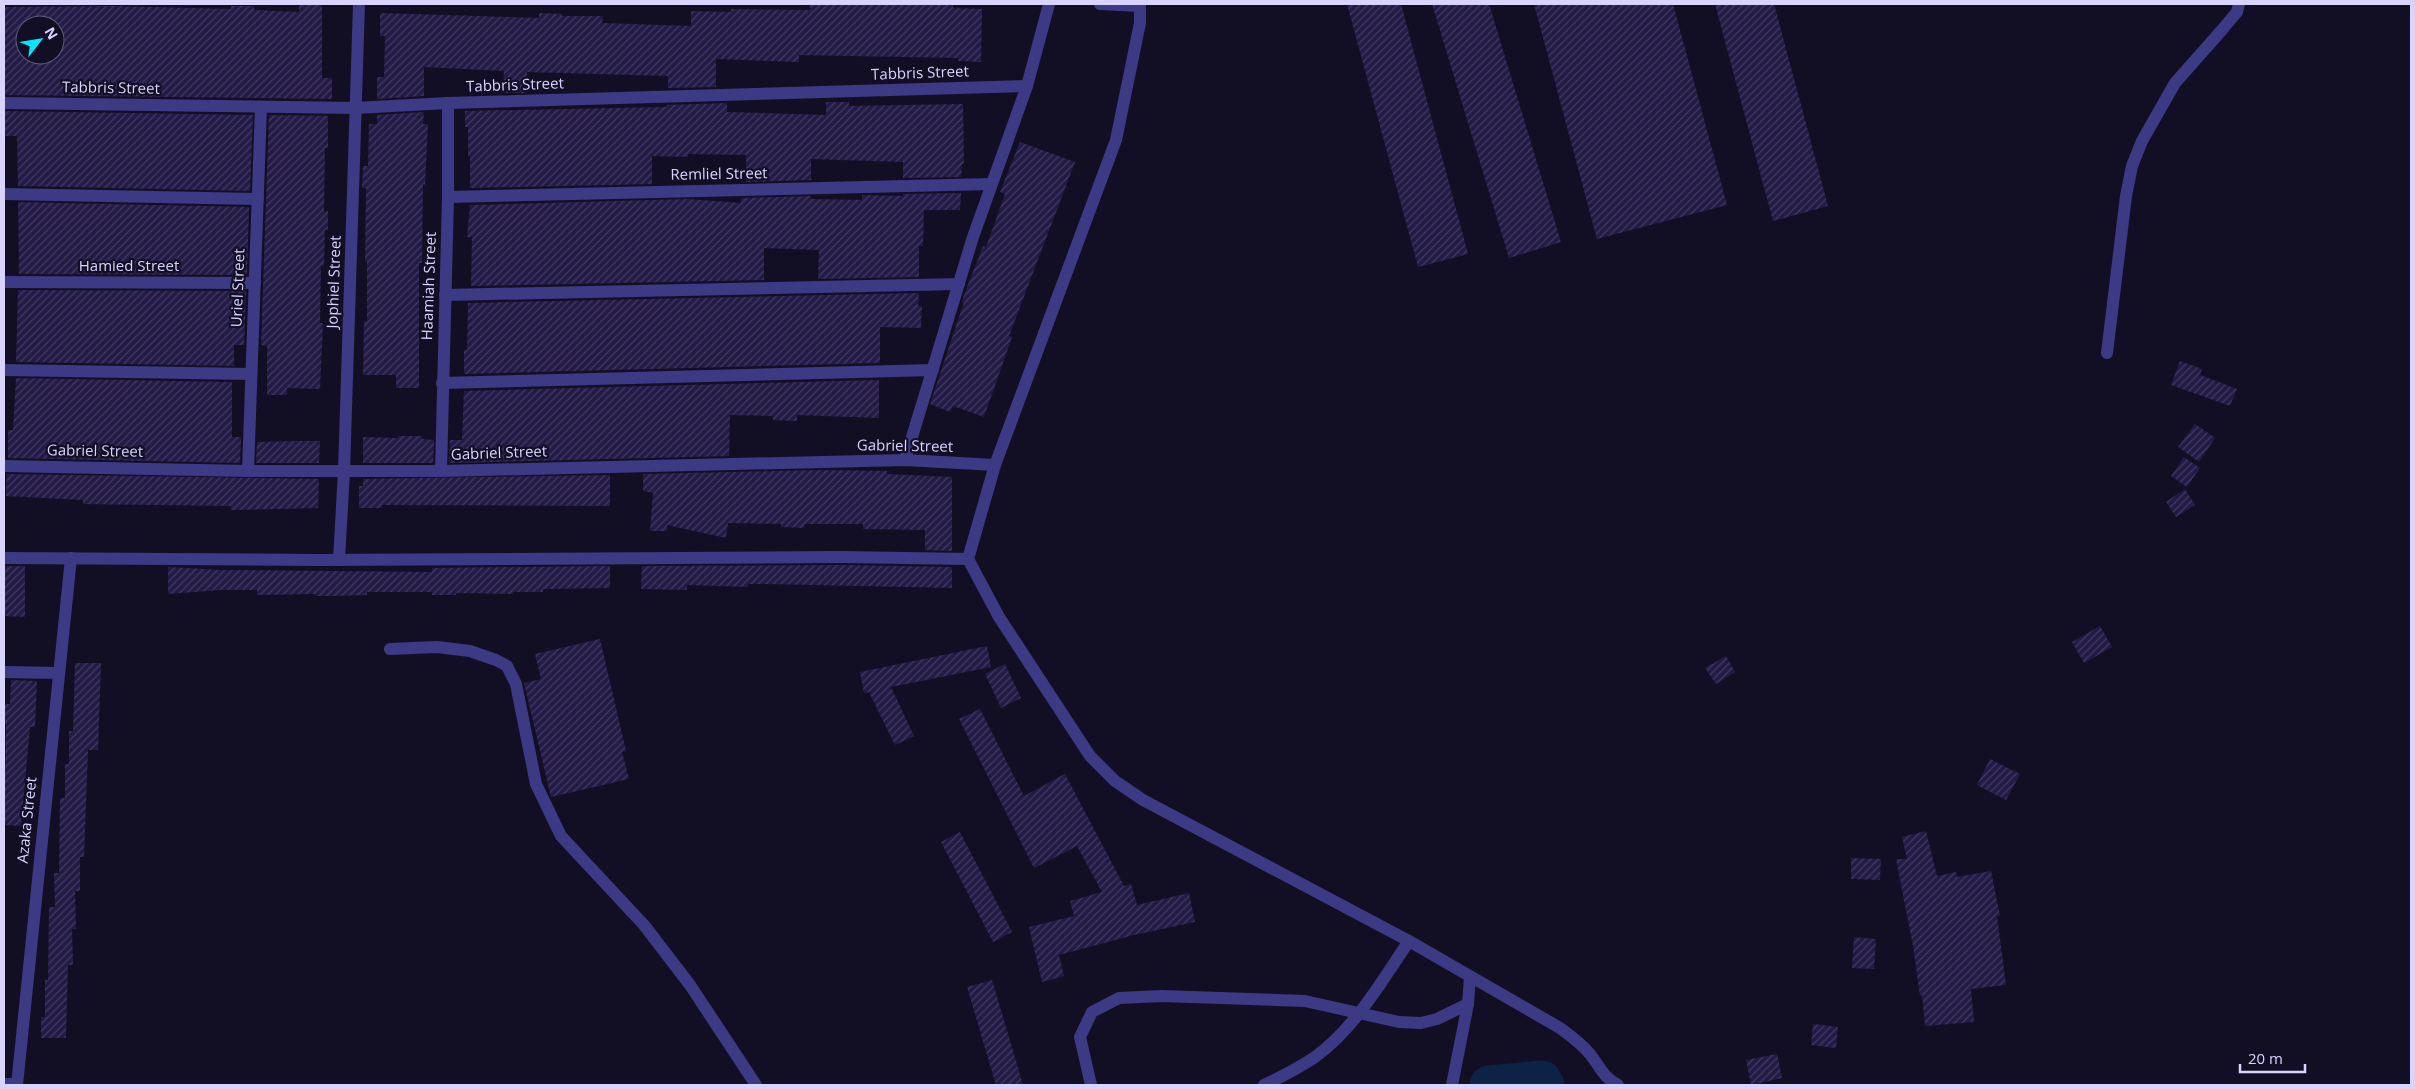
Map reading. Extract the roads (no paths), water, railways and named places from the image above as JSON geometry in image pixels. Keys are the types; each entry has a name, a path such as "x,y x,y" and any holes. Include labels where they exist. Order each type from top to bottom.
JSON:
{"street":[{"name":"Jophiel Street","path":"339,560 344,471 359,4"},
{"path":"904,460 991,184 1027,86 1048,4"},
{"path":"1100,4 1140,5 1140,23 1116,140 995,465 968,559 999,617 1090,756 1116,781 1143,800 1409,942 1578,1041 1591,1055 1606,1078 1618,1085"},
{"path":"2107,354 2126,196 2132,166 2142,141 2174,83 2237,12 2239,4"},
{"name":"Tabbris Street","path":"4,103 355,108 448,103 1027,86"},
{"name":"Haamiah Street","path":"441,471 448,197 448,103"},
{"name":"Uriel Street","path":"248,471 261,107"},
{"name":"Remliel Street","path":"448,197 991,184"},
{"path":"4,194 258,199"},
{"name":"Hamied Street","path":"4,282 255,283"},
{"path":"445,295 959,284"},
{"path":"4,370 251,374"},
{"path":"442,383 933,370"},
{"name":"Gabriel Street","path":"4,466 248,471 441,471 904,460 995,465"},
{"path":"4,558 339,560 842,557 968,559"},
{"name":"Azaka Street","path":"17,1085 58,673 72,558"},
{"path":"390,649 437,646 470,651 507,666 516,684 536,784 561,836 644,924 690,985 756,1085"},
{"path":"4,672 58,673"},
{"path":"1264,1085 1315,1057 1333,1042 1360,1012 1409,942"},
{"path":"1452,1085 1468,1004 1470,977"},
{"path":"1091,1085 1080,1037 1092,1012 1120,998 1162,996 1305,1001 1399,1022 1421,1023 1437,1019 1468,1004"},
{"path":"4,1084 17,1085"}],"waterway":[{"path":"1489,1085 1542,1080 1545,1085"}]}
